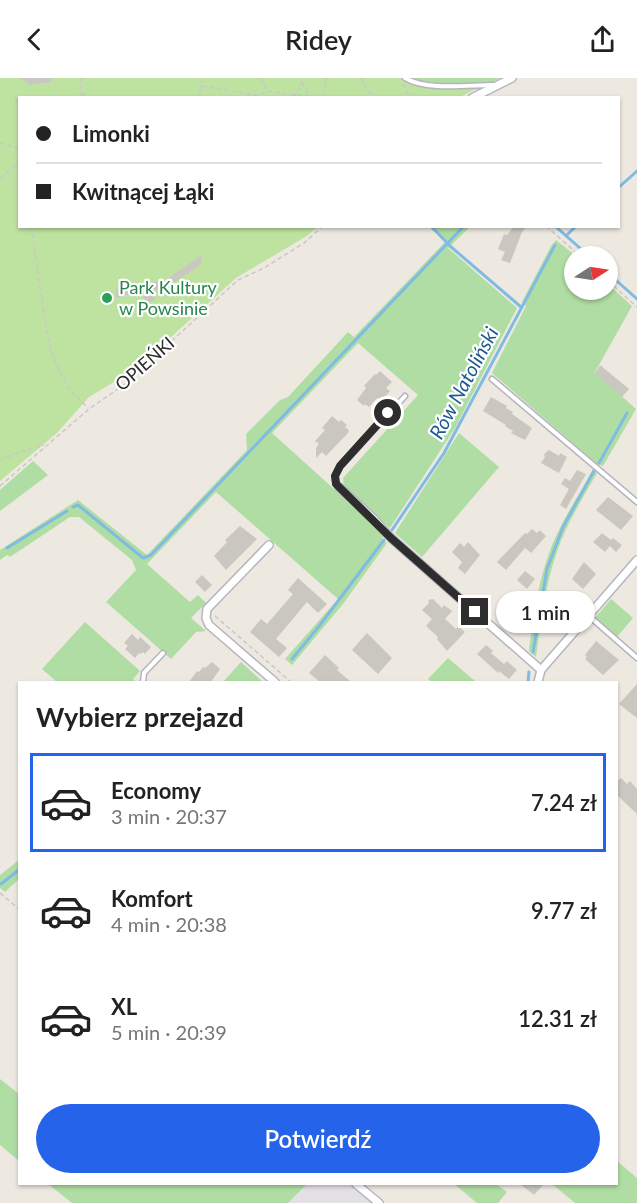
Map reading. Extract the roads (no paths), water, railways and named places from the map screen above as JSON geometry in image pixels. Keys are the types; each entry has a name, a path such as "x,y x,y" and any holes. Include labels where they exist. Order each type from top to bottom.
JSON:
{"street":[{"path":"476,96 512,78"},
{"path":"339,487 391,538 541,670"},
{"path":"269,545 207,609 206,618 209,625 274,681"},
{"path":"538,681 541,670 637,560"},
{"path":"357,1185 379,1203"}],"lane":[{"path":"405,78 414,83 430,85 495,85"},
{"path":"492,379 637,502"},
{"path":"339,487 335,476 340,466 405,396"},
{"path":"588,616 637,658"},
{"path":"143,681 144,673 163,653"}],"waterway":[{"path":"620,186 637,171"},
{"path":"433,228 450,246 521,307"},
{"path":"73,507 78,505 143,558 151,555 462,228"},
{"name":"Rów Natoliński","path":"557,228 578,246"},
{"path":"566,236 574,228"},
{"name":"Rów Natoliński","path":"392,530 444,453 555,245"},
{"name":"Rów Natoliński","path":"618,282 637,299"},
{"path":"599,463 627,413"},
{"path":"533,652 547,569 563,527 594,471"},
{"path":"7,548 67,511"},
{"name":"Rów Natoliński","path":"292,659 384,540"},
{"path":"528,681 529,672"},
{"path":"1,884 18,871"}],"place":[{"name":"Park Kultury w Powsinie","path":"107,298"}]}
